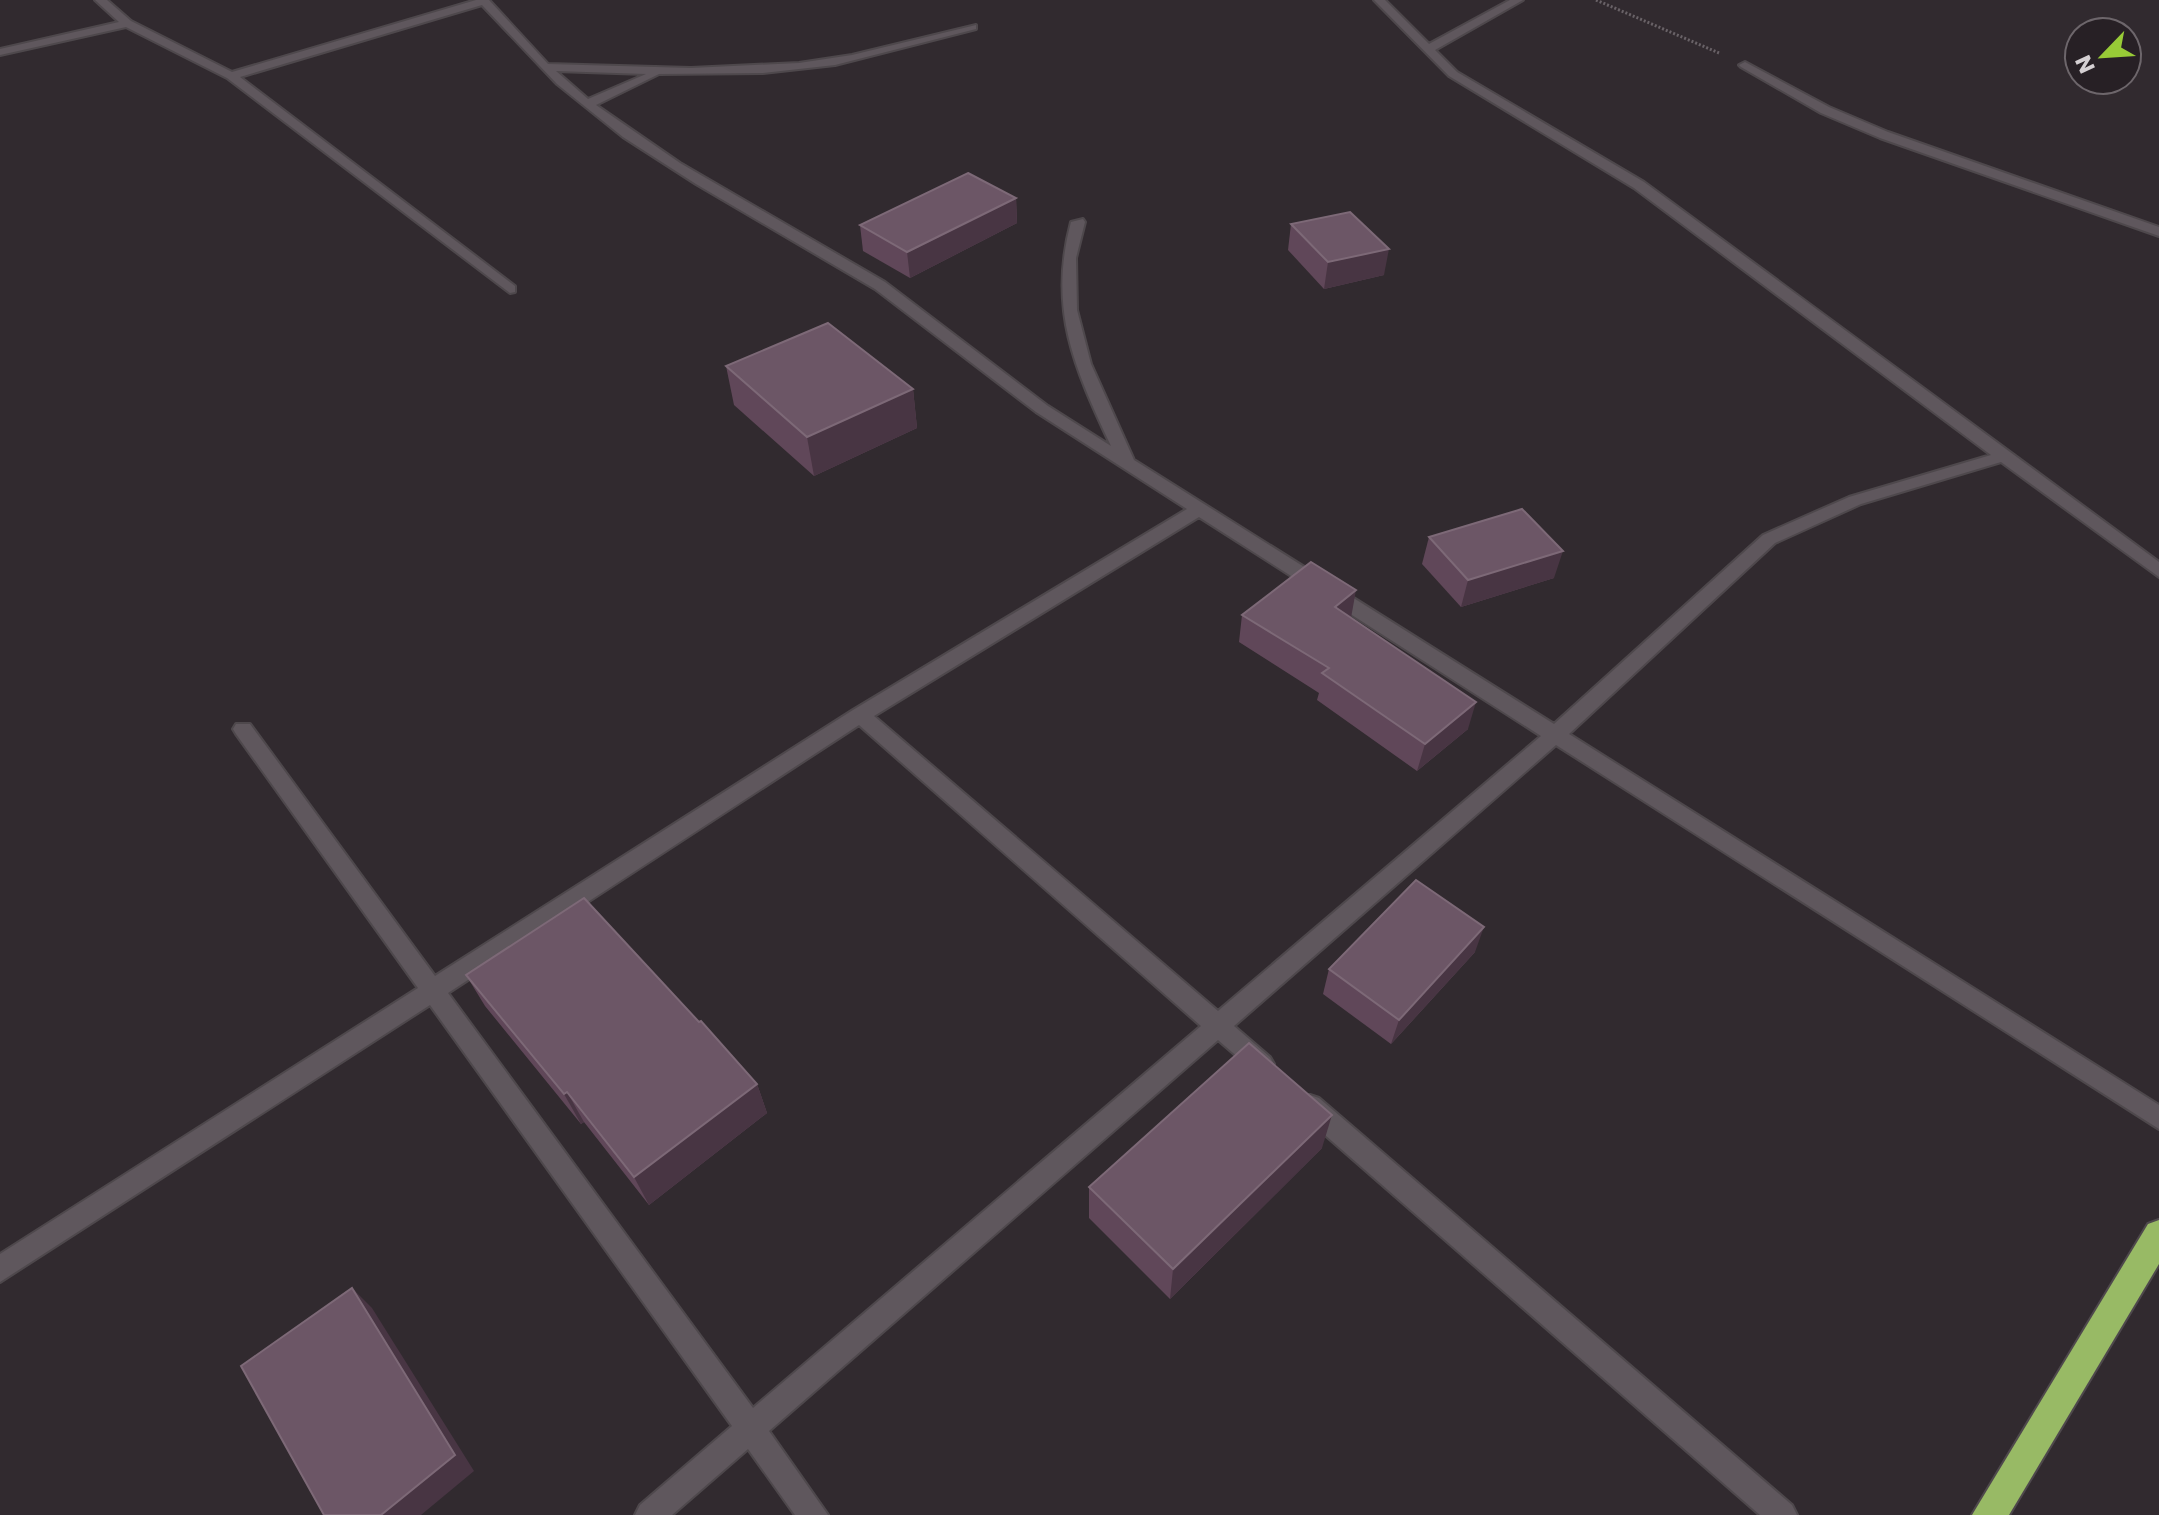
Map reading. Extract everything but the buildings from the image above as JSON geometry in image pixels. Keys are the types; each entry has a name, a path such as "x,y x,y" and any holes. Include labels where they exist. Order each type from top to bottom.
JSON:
{"highway":[{"path":"1989,1515 2159,1235"}],"street":[{"path":"100,0 127,23 231,76 510,289"},
{"path":"1379,0 1453,74 1639,185 2159,571"},
{"path":"1428,49 1518,0"},
{"path":"231,76 483,1 564,85 649,150 858,271 953,338 1042,409 2159,1118"},
{"path":"0,52 127,23"},
{"path":"547,67 666,71 783,68 838,61 972,27"},
{"path":"1745,65 1825,110 1884,135 2159,232"},
{"path":"588,104 625,85 666,71"},
{"path":"1078,222 1068,260 1068,303 1090,383 1128,464"},
{"path":"650,1515 1555,735 1769,539 1846,502 2005,456"},
{"path":"0,1269 860,715 1199,509"},
{"path":"860,715 1782,1515"},
{"path":"243,729 813,1515"}],"path":[{"path":"1596,0 1745,65"}]}
